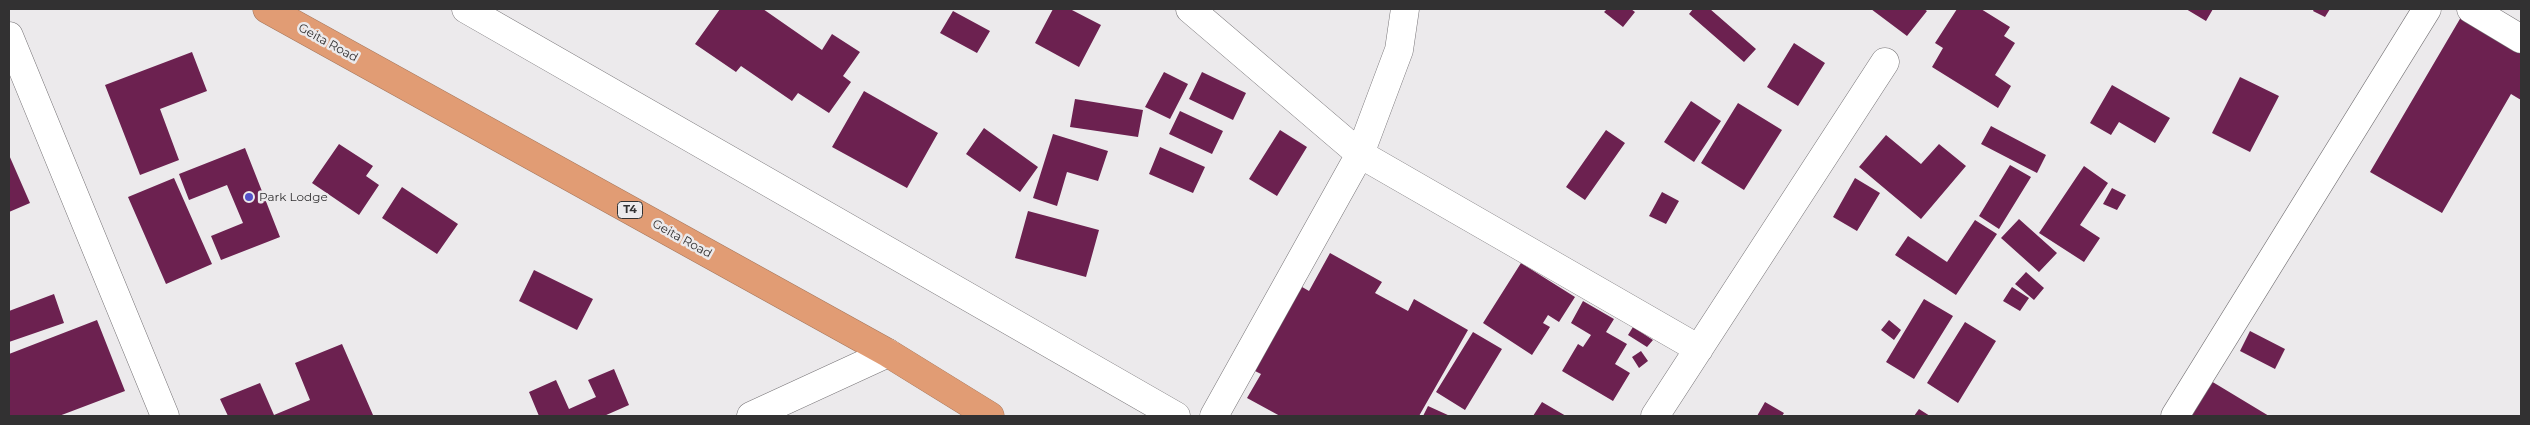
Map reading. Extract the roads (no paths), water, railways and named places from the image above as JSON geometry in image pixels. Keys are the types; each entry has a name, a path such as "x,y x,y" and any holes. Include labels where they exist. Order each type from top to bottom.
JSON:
{"highway":[{"name":"Geita Road","path":"267,9 888,353 990,416"}],"street":[{"path":"466,9 1176,416"},
{"path":"1190,9 1360,154 1699,349"},
{"path":"1214,416 1360,154 1400,50 1405,9"},
{"path":"2175,416 2427,9"},
{"path":"2471,9 2521,38"},
{"path":"9,36 164,416"},
{"path":"1655,416 1885,62"},
{"path":"751,416 888,353"}],"place":[{"name":"Park Lodge","path":"249,197"}]}
